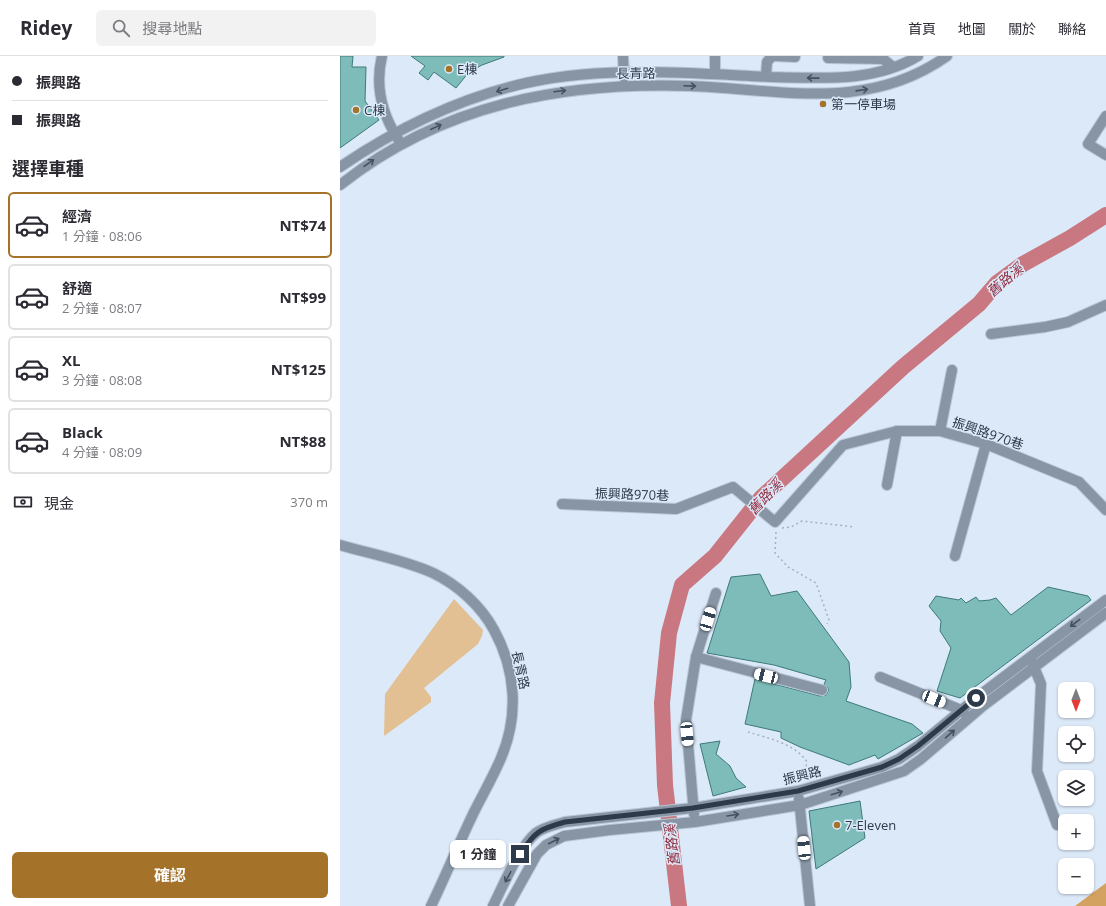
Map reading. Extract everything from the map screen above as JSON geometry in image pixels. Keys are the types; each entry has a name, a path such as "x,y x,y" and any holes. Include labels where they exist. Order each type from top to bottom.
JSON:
{"street":[{"path":"382,56 378,84 384,110 395,135 401,144"},
{"path":"623,56 624,86"},
{"path":"715,56 715,74"},
{"path":"766,76 767,62 773,56 795,57"},
{"name":"長青路","path":"340,167 427,118 462,103 526,83 577,76 624,72 715,74 816,79 871,74 893,67 918,56"},
{"name":"長青路","path":"340,184 383,154 459,117 508,102 552,92 624,86 688,86 727,87 795,93 830,93 882,87 921,72 947,56"},
{"path":"828,58 884,59 893,67"},
{"path":"830,78 830,93"},
{"path":"1106,116 1088,144 1106,155"},
{"path":"991,334 1045,327 1068,322 1106,306"},
{"path":"940,431 952,370"},
{"path":"887,485 897,431"},
{"name":"振興路970巷","path":"562,504 676,509 733,487 775,522 843,445 897,431 940,431 986,444 1079,482 1106,510"},
{"path":"955,556 986,444"},
{"name":"長青路","path":"340,545 406,564 433,574 470,599 489,621 498,636 513,683 512,714 502,757 474,812 431,906"},
{"path":"695,822 686,720 696,657 716,593"},
{"name":"振興路","path":"493,906 520,854 536,833 548,826 565,822 693,808 798,791 882,767 899,759 918,746 961,710 1106,600"},
{"name":"振興路","path":"508,906 538,854 554,840 578,834 695,822 800,804 904,771 921,759 1034,666 1106,612"},
{"path":"696,657 822,690"},
{"path":"1030,657 1041,684 1037,771 1057,825"},
{"path":"880,677 961,710 969,718"},
{"path":"798,791 810,906"}],"path":[{"path":"827,624 830,620 816,583 788,567 775,553 776,529 791,527 802,521 855,527"},
{"path":"748,732 774,739 798,752 805,758 807,762 806,768 800,777 798,791"}],"shaded area":[{"path":"454,599 483,630 478,644 424,688 431,697 431,702 384,736 385,694"},
{"path":"1106,883 1106,906 1075,906 1091,894 1094,894 1094,892"}],"building":[{"name":"C棟","path":"340,56 353,56 352,67 366,67 365,101 379,120 340,148"},
{"name":"E棟","path":"411,56 504,57 482,65 469,72 456,88 434,72 428,80 419,73 425,66"},
{"path":"760,574 771,596 797,591 849,662 851,687 846,701 912,724 923,733 878,759 875,755 849,765 800,747 781,738 781,732 745,724 755,679 820,696 826,695 828,691 828,688 824,684 826,680 774,665 707,653 731,577"},
{"path":"1048,587 1088,596 1091,600 960,698 937,691 951,648 940,631 941,621 929,606 936,596 959,600 961,598 966,603 976,597 979,601 996,598 1011,615"},
{"path":"720,741 716,754 730,766 736,778 746,787 713,796 700,744"},
{"name":"7-Eleven","path":"860,801 865,838 816,869 809,811"}],"waterway":[{"name":"舊路溪","path":"679,906 665,785 662,703 669,633 682,585 715,556 761,498 903,367 979,304 997,283 1023,264 1070,238 1106,215"}],"place":[{"name":"E棟","path":"449,69"},
{"name":"第一停車場","path":"823,104"},
{"name":"C棟","path":"356,110"},
{"name":"7-Eleven","path":"837,825"}],"route":[{"path":"520,854 529,840 536,833 548,826 565,822 693,808 798,791 882,767 899,759 918,746 976,698"}]}
